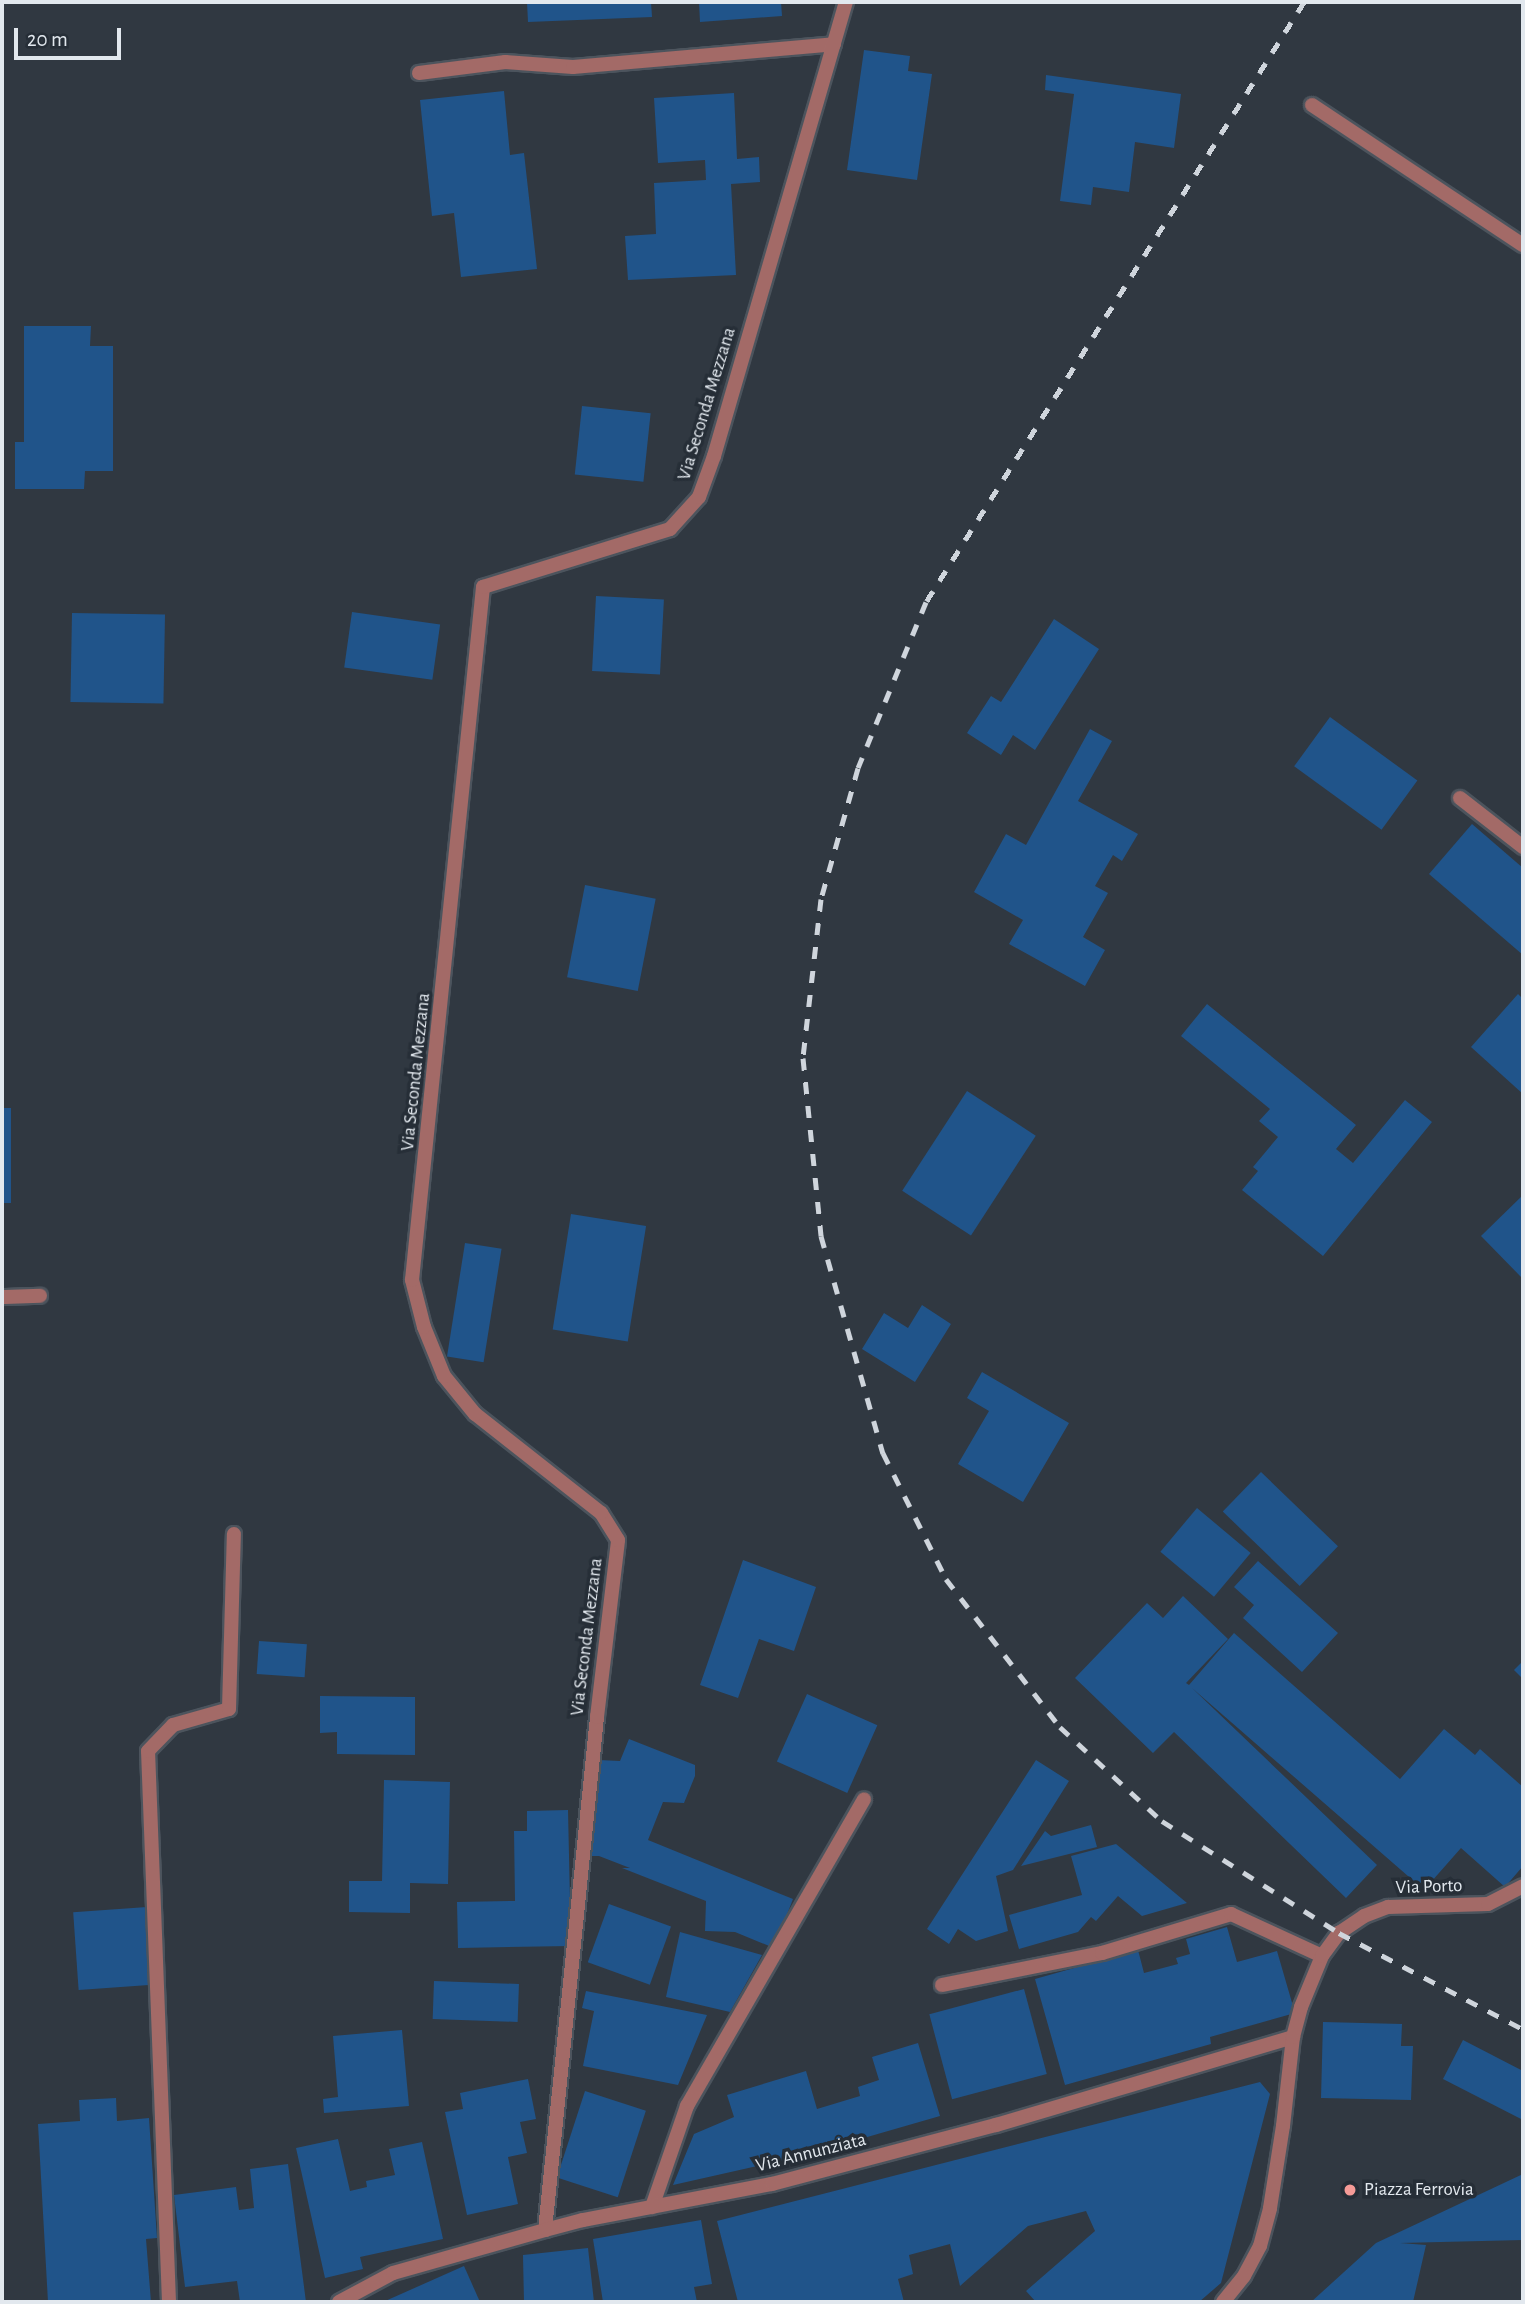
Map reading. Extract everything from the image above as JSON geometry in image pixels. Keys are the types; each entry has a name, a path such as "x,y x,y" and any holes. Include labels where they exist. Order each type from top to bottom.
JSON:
{"street":[{"name":"Via Seconda Mezzana","path":"545,2230 597,1717 618,1540 601,1513 475,1414 444,1376 424,1327 412,1280 482,587 670,529 699,498 714,456 846,2"},
{"path":"419,73 505,62 573,67 834,44"},
{"path":"1312,105 1523,245"},
{"path":"1460,798 1523,847"},
{"path":"2,1297 40,1296"},
{"path":"169,2302 148,1751 173,1725 229,1709 234,1534"},
{"path":"652,2207 687,2106 864,1799"},
{"name":"Via Porto","path":"1322,1956 1339,1933 1364,1916 1388,1907 1489,1904 1523,1886"},
{"path":"942,1985 1102,1953 1231,1914 1322,1956 1301,2007 1293,2037 1270,2207 1260,2246 1244,2276 1223,2302"},
{"name":"Via Annunziata","path":"338,2302 393,2273 545,2230 772,2184 996,2125 1293,2037"}],"building":[{"path":"527,2 651,2 652,17 528,22"},
{"path":"699,2 781,2 782,16 700,22"},
{"path":"864,50 910,56 908,71 932,74 917,180 847,170"},
{"path":"1046,75 1181,94 1174,148 1135,142 1129,192 1093,187 1091,205 1060,201 1074,94 1045,90"},
{"path":"504,91 510,155 524,153 537,269 461,277 454,213 432,216 420,100"},
{"path":"734,93 737,159 759,157 760,182 731,184 736,275 628,280 625,236 656,234 654,183 706,180 705,160 658,163 654,98"},
{"path":"24,326 91,326 90,346 113,346 113,471 85,471 84,489 15,489 15,442 24,442"},
{"path":"582,406 651,413 643,482 575,475"},
{"path":"596,596 664,600 660,674 592,671"},
{"path":"352,612 440,624 432,680 344,667"},
{"path":"72,613 165,615 163,704 70,702"},
{"path":"1054,619 1099,649 1035,750 1013,735 1001,755 967,733 991,696 1001,702"},
{"path":"1330,717 1417,780 1382,830 1294,766"},
{"path":"1090,729 1112,741 1078,801 1138,834 1122,861 1113,855 1095,886 1108,893 1083,937 1105,950 1085,986 1009,944 1023,920 974,892 1006,834 1026,845"},
{"path":"1472,824 1523,868 1523,955 1429,874"},
{"path":"585,885 656,899 638,991 567,977"},
{"path":"1518,994 1523,999 1523,1094 1471,1047"},
{"path":"1207,1004 1356,1125 1336,1149 1353,1163 1405,1100 1432,1122 1323,1256 1242,1190 1258,1171 1253,1167 1278,1137 1259,1121 1270,1109 1181,1036"},
{"path":"967,1091 1036,1136 971,1235 902,1191"},
{"path":"2,1108 11,1108 11,1203 2,1203"},
{"path":"1523,1195 1523,1279 1481,1236"},
{"path":"571,1214 646,1226 628,1341 553,1330"},
{"path":"465,1243 502,1249 484,1362 447,1357"},
{"path":"922,1305 951,1324 915,1382 862,1349 884,1313 908,1328"},
{"path":"982,1372 1069,1423 1023,1502 958,1464 989,1411 967,1398"},
{"path":"1261,1472 1338,1546 1300,1586 1223,1512"},
{"path":"1197,1508 1251,1553 1214,1597 1160,1552"},
{"path":"743,1560 816,1587 794,1651 759,1639 738,1698 700,1685"},
{"path":"1258,1561 1338,1633 1302,1672 1243,1618 1254,1605 1234,1587"},
{"path":"1183,1596 1228,1639 1186,1683 1189,1685 1234,1633 1400,1779 1444,1729 1475,1755 1480,1749 1523,1787 1523,1866 1505,1887 1461,1848 1424,1890 1192,1688 1377,1865 1346,1898 1174,1732 1153,1753 1075,1678 1147,1603 1163,1618"},
{"path":"259,1641 307,1644 305,1677 257,1674"},
{"path":"1523,1661 1523,1679 1514,1670"},
{"path":"807,1694 877,1725 847,1793 777,1762"},
{"path":"320,1696 415,1697 415,1755 337,1754 337,1732 320,1733"},
{"path":"629,1739 695,1765 695,1776 684,1803 663,1802 648,1840 793,1899 774,1948 735,1932 705,1931 706,1901 622,1868 630,1868 599,1856 588,1856 598,1760 620,1761"},
{"path":"1036,1760 1069,1781 1013,1870 996,1876 1008,1931 976,1941 958,1929 949,1944 927,1929"},
{"path":"384,1780 450,1782 448,1884 410,1883 410,1913 349,1912 349,1881 382,1881"},
{"path":"568,1810 571,1946 458,1948 457,1902 515,1901 514,1831 527,1831 527,1811"},
{"path":"1091,1825 1097,1847 1021,1866 1045,1831 1051,1836"},
{"path":"1116,1844 1187,1903 1142,1916 1118,1896 1096,1921 1091,1917 1078,1932 1019,1949 1009,1915 1082,1895 1071,1856"},
{"path":"609,1904 671,1927 650,1985 588,1962"},
{"path":"147,1907 152,1985 79,1990 73,1912"},
{"path":"1227,1927 1237,1962 1277,1951 1295,2013 1210,2037 1211,2044 1065,2085 1035,1979 1138,1950 1144,1973 1178,1964 1176,1958 1190,1954 1186,1939"},
{"path":"680,1932 762,1955 730,2012 666,1997"},
{"path":"434,1981 519,1984 518,2022 433,2019"},
{"path":"1024,1989 1047,2074 952,2099 929,2014"},
{"path":"586,1991 707,2015 678,2085 583,2066 594,2011 582,2008"},
{"path":"1323,2022 1402,2024 1401,2046 1413,2046 1411,2100 1321,2098"},
{"path":"402,2030 409,2106 324,2113 323,2099 338,2097 333,2036"},
{"path":"1463,2040 1523,2071 1523,2120 1443,2079"},
{"path":"918,2043 940,2116 798,2157 673,2185 694,2134 734,2117 727,2095 806,2071 817,2109 860,2096 858,2087 879,2080 872,2057"},
{"path":"528,2079 536,2119 520,2122 527,2153 508,2157 518,2204 467,2215 445,2112 463,2109 460,2093"},
{"path":"1260,2082 1270,2094 1221,2283 1199,2302 1036,2302 1026,2291 1095,2231 1086,2211 1028,2226 960,2286 950,2244 909,2255 913,2274 898,2279 904,2302 738,2302 717,2221"},
{"path":"585,2091 646,2111 618,2197 557,2178"},
{"path":"116,2098 117,2121 149,2118 157,2238 146,2239 151,2302 48,2302 38,2124 80,2121 79,2100"},
{"path":"338,2139 350,2191 367,2187 366,2181 395,2175 389,2149 422,2142 443,2239 360,2257 363,2269 325,2278 296,2148"},
{"path":"288,2164 306,2302 240,2302 237,2281 185,2287 174,2195 236,2187 239,2210 254,2208 250,2169"},
{"path":"1523,2174 1523,2240 1400,2243 1426,2245 1413,2302 1311,2302 1376,2243"},
{"path":"701,2220 712,2284 694,2287 697,2302 603,2302 593,2239"},
{"path":"588,2248 594,2302 524,2302 523,2255"},
{"path":"464,2266 480,2302 383,2302"}],"railway":[{"path":"1304,2 926,602 858,768 821,899 803,1058 821,1236 883,1453 946,1579 1060,1727 1162,1821 1339,1933 1523,2029"}],"place":[{"name":"Piazza Ferrovia","path":"1350,2190"}]}
